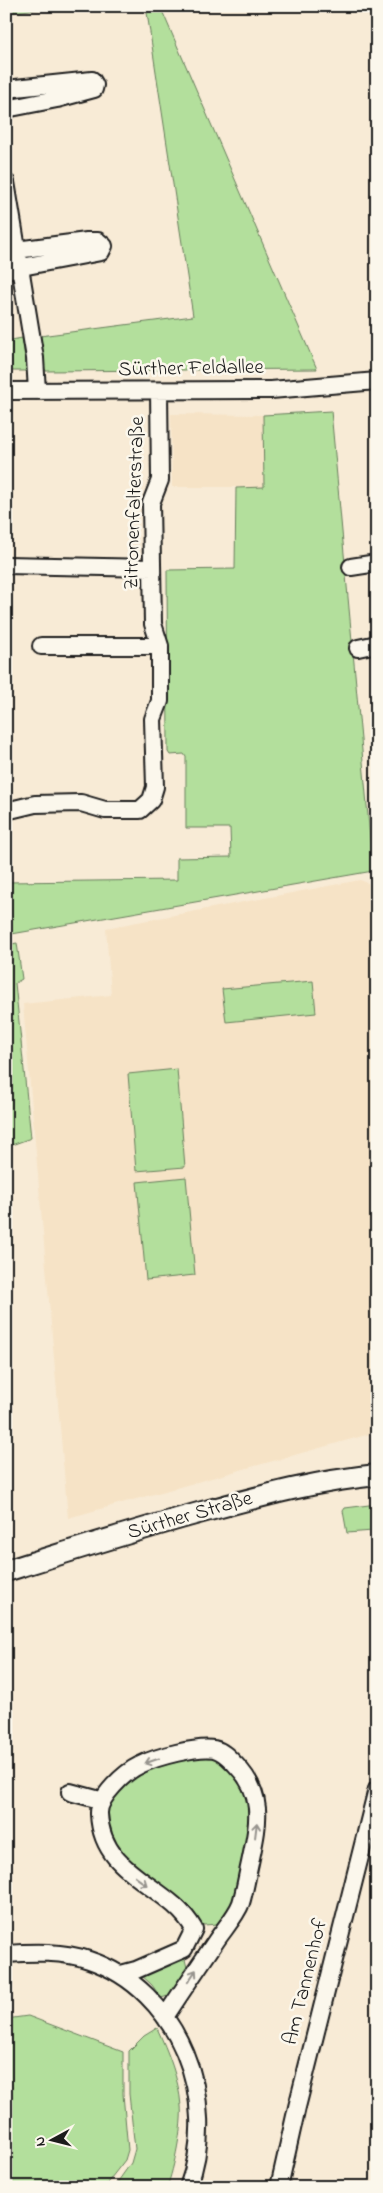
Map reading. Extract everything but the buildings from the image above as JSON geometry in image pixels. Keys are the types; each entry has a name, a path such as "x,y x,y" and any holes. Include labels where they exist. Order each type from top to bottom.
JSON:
{"street":[{"path":"6,89 92,80 95,85 94,89 57,99 6,109"},
{"path":"6,182 14,269 35,358 37,391"},
{"path":"12,250 87,241 98,241 104,246 100,252 14,269"},
{"name":"Sürther Feldallee","path":"6,391 271,390 377,381"},
{"name":"Zitronenfalterstraße","path":"6,811 35,804 81,803 105,810 140,810 152,800 155,787 153,719 160,701 160,646 153,624 152,568 152,503 160,480 159,391"},
{"path":"352,567 377,563"},
{"path":"6,565 152,568"},
{"path":"358,648 377,644"},
{"path":"41,646 160,646"},
{"name":"Sürther Straße","path":"6,1570 296,1486 335,1479 377,1475"},
{"path":"166,2016 240,1904 256,1834 258,1807 254,1790 243,1772 228,1757 213,1749 173,1754 140,1764 125,1775 100,1800 98,1814 102,1833 111,1852 127,1871 179,1908 194,1930"},
{"name":"Am Tannenhof","path":"280,2187 310,2051 377,1789"},
{"path":"70,1792 100,1800"},
{"path":"194,1930 224,1928"},
{"path":"121,1974 136,1970 184,1949 194,1930"},
{"path":"6,1954 30,1952 66,1955 89,1960 121,1974 143,1991 166,2016 187,2055 197,2094 199,2134 197,2156 188,2187"}],"shaded area":[{"path":"171,414 263,415 264,487 172,487"},
{"path":"360,880 370,884 374,889 377,920 377,1432 68,1518 23,1004 111,995 106,928"}],"green space":[{"path":"6,6 62,6 6,13"},
{"path":"146,6 160,6 317,369 46,371 44,368 40,336 193,316"},
{"path":"22,338 27,371 6,371 6,341"},
{"path":"331,411 373,871 6,935 6,882 177,880 177,858 231,857 230,828 186,828 186,757 184,754 170,755 168,752 167,570 235,569 236,488 264,487 263,415"},
{"path":"17,943 22,979 15,983 31,1138 6,1147 6,945"},
{"path":"313,981 316,1013 226,1022 222,989"},
{"path":"177,1069 185,1167 136,1171 128,1074"},
{"path":"186,1177 195,1275 146,1280 137,1182"},
{"path":"377,1504 377,1560 372,1547 373,1531 347,1533 343,1511 345,1508"},
{"path":"208,1754 225,1758 255,1806 237,1902 228,1916 218,1924 204,1925 193,1920 141,1874 111,1842 105,1817 112,1795 123,1781 158,1763"},
{"path":"184,1955 188,1972 175,1994 161,1998 152,1985 139,1973"},
{"path":"28,2016 123,2052 123,2094 128,2150 125,2160 104,2187 6,2187 6,2019"},
{"path":"157,2028 169,2056 180,2096 179,2135 172,2169 167,2187 114,2187 131,2163 135,2149 129,2094 129,2051 144,2036"}]}
